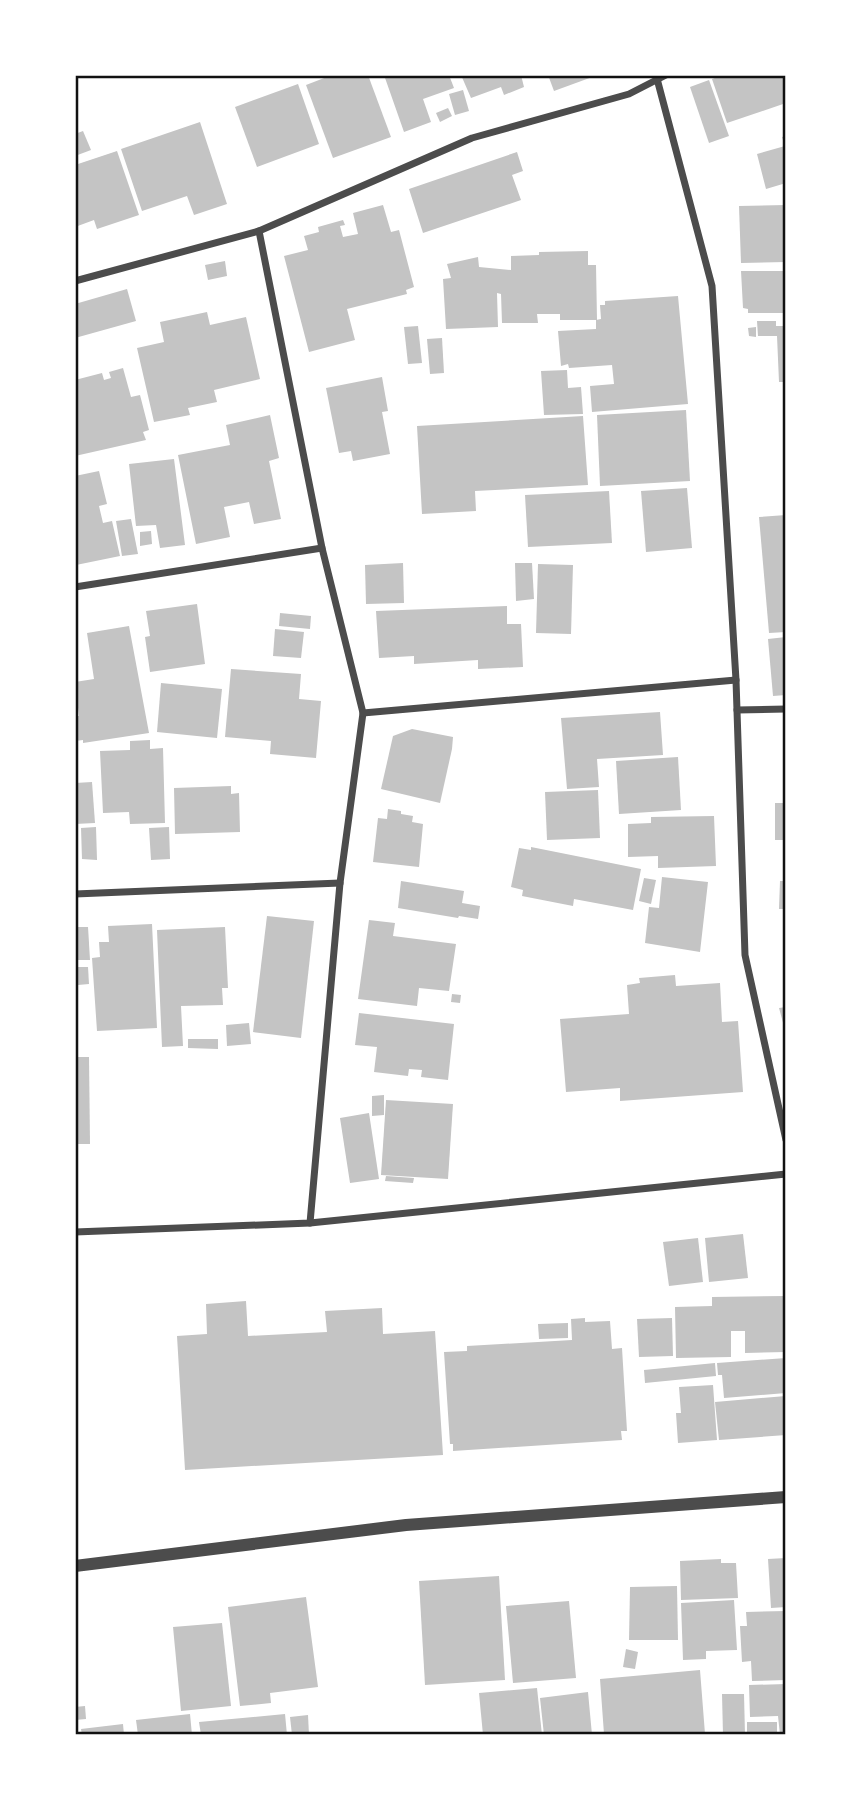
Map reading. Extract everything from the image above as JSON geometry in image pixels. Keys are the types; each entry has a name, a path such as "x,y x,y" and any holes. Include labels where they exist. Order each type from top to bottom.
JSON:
{"street":[{"path":"75,281 259,231 471,138 629,94 666,75"},
{"path":"657,78 712,286 736,680 745,955 786,1140"},
{"path":"259,231 322,548 363,713 340,883 310,1223"},
{"path":"75,587 322,548"},
{"path":"363,713 736,680"},
{"path":"737,710 786,709"},
{"path":"75,894 340,883"},
{"path":"75,1231 310,1223 786,1174"},
{"path":"75,1566 406,1525 786,1497"}],"building":[{"path":"332,75 368,75 391,137 333,158 306,85"},
{"path":"384,75 449,75 454,88 423,99 431,122 404,132"},
{"path":"461,75 521,75 524,87 504,95 501,87 471,98"},
{"path":"548,75 595,75 595,76 554,91"},
{"path":"723,75 786,75 786,103 727,123 712,79"},
{"path":"709,80 729,136 709,143 690,87"},
{"path":"298,84 319,144 257,167 235,107"},
{"path":"463,90 469,111 455,115 449,94"},
{"path":"448,108 452,116 440,122 436,113"},
{"path":"200,122 227,204 194,215 187,196 142,211 121,149"},
{"path":"83,131 91,150 75,156 75,134"},
{"path":"786,136 786,183 766,189 757,154 785,146 782,137"},
{"path":"117,151 139,215 97,229 94,220 75,227 75,165"},
{"path":"517,152 523,171 512,175 521,200 423,233 409,189"},
{"path":"383,205 391,232 399,230 414,287 406,290 407,294 347,309 355,340 309,352 284,256 308,250 304,236 319,232 318,227 343,220 345,225 340,226 343,237 358,234 353,213"},
{"path":"786,205 786,262 741,263 739,206"},
{"path":"588,251 588,265 596,265 597,320 560,320 560,314 537,314 538,323 502,323 501,294 497,293 498,327 446,329 443,279 451,278 447,264 478,257 479,267 511,270 511,256 539,255 539,252"},
{"path":"225,261 227,276 208,280 205,265"},
{"path":"741,271 786,271 786,313 748,313 748,309 743,308"},
{"path":"127,289 136,321 75,338 75,304"},
{"path":"678,296 688,404 592,412 590,386 614,384 612,365 569,368 568,364 561,366 558,331 596,329 596,320 601,319 600,305 605,305 605,301"},
{"path":"207,312 210,325 246,317 260,379 214,390 217,402 188,408 190,415 154,422 137,348 164,342 160,322"},
{"path":"757,321 776,321 776,326 786,326 786,382 779,382 777,336 758,336"},
{"path":"418,326 422,363 408,364 404,327"},
{"path":"756,327 756,337 749,336 748,328"},
{"path":"442,338 444,373 430,374 427,339"},
{"path":"123,368 131,397 140,395 149,430 143,432 146,440 75,456 75,380 102,373 104,380 111,378 109,372"},
{"path":"567,370 568,388 581,387 583,414 544,415 541,371"},
{"path":"382,377 388,411 382,412 390,454 353,461 351,451 339,453 326,388"},
{"path":"686,410 690,481 600,486 597,415"},
{"path":"270,415 279,458 269,461 281,519 254,524 249,502 224,507 230,537 196,544 178,455 230,445 226,425"},
{"path":"583,416 588,485 475,491 476,511 422,514 417,426"},
{"path":"174,459 185,545 160,548 156,525 136,526 129,464"},
{"path":"99,471 107,504 99,506 103,523 112,521 120,556 76,565 75,476"},
{"path":"687,488 692,548 646,552 641,491"},
{"path":"609,491 612,543 528,547 525,495"},
{"path":"786,515 786,632 769,633 759,517"},
{"path":"131,519 138,554 122,556 116,521"},
{"path":"151,531 152,544 140,546 140,532"},
{"path":"403,563 404,603 366,604 365,565"},
{"path":"515,563 532,563 534,599 516,601"},
{"path":"538,564 573,565 571,634 536,633"},
{"path":"197,604 205,664 150,672 145,637 150,636 146,611"},
{"path":"507,606 507,624 521,624 523,667 478,669 478,660 414,664 414,656 379,658 376,611"},
{"path":"280,613 311,616 310,629 279,626"},
{"path":"129,626 149,733 83,743 83,740 75,741 75,716 79,716 75,682 94,679 87,633"},
{"path":"275,629 304,632 301,658 273,656"},
{"path":"786,637 786,695 773,696 768,639"},
{"path":"231,669 301,674 299,699 321,701 316,758 270,754 271,741 225,737"},
{"path":"161,683 222,689 217,738 157,732"},
{"path":"660,712 663,755 597,759 599,787 567,789 561,718"},
{"path":"412,729 453,737 440,803 381,789 393,736"},
{"path":"150,740 150,749 163,748 165,823 130,824 129,812 103,813 100,751 130,750 130,741"},
{"path":"678,757 681,810 619,814 616,761"},
{"path":"92,782 95,823 75,824 75,783"},
{"path":"231,786 231,794 239,793 240,832 175,834 174,788"},
{"path":"598,790 600,838 547,840 545,792"},
{"path":"775,803 786,803 786,840 775,840"},
{"path":"388,809 413,816 412,822 423,824 419,867 373,862 378,818 387,819"},
{"path":"714,816 716,866 658,868 658,856 628,857 628,824 651,823 651,817"},
{"path":"96,827 97,860 82,859 81,828"},
{"path":"169,827 170,859 151,860 149,828"},
{"path":"531,847 641,869 633,910 574,899 573,906 522,896 523,890 511,887 519,848 531,850"},
{"path":"662,877 708,882 700,952 645,943 649,907 659,908"},
{"path":"644,878 656,880 651,904 639,901"},
{"path":"401,881 464,891 462,903 480,906 478,919 398,908"},
{"path":"780,881 786,881 786,909 779,909"},
{"path":"267,916 314,921 301,1038 253,1032"},
{"path":"369,920 395,923 393,936 456,944 449,991 419,988 417,1006 358,999"},
{"path":"152,924 157,1028 97,1031 92,958 100,957 99,942 109,942 108,926"},
{"path":"75,927 88,927 90,960 75,960"},
{"path":"225,927 228,988 222,988 223,1005 181,1006 183,1046 162,1047 157,930"},
{"path":"78,967 88,967 89,984 78,985"},
{"path":"675,975 676,986 720,983 722,1022 738,1021 743,1092 620,1101 620,1088 566,1092 560,1019 629,1014 627,985 640,983 639,978"},
{"path":"452,994 461,995 460,1003 451,1002"},
{"path":"786,1007 786,1030 785,1030 779,1008"},
{"path":"359,1013 454,1024 448,1080 421,1077 422,1070 409,1069 408,1076 374,1072 377,1047 355,1045"},
{"path":"249,1023 251,1044 227,1046 226,1025"},
{"path":"188,1039 218,1039 218,1049 188,1048"},
{"path":"75,1057 89,1057 90,1144 75,1144"},
{"path":"384,1095 384,1115 372,1116 372,1096"},
{"path":"386,1100 453,1104 448,1179 381,1175"},
{"path":"369,1113 379,1179 350,1183 340,1118"},
{"path":"386,1176 414,1178 413,1183 385,1181"},
{"path":"743,1234 748,1278 709,1282 705,1238"},
{"path":"698,1238 703,1282 669,1286 663,1242"},
{"path":"786,1296 786,1352 745,1353 745,1331 731,1331 731,1357 676,1358 675,1307 712,1306 712,1297"},
{"path":"246,1301 248,1336 327,1332 325,1311 382,1308 383,1334 435,1331 443,1455 185,1470 177,1336 207,1334 206,1304"},
{"path":"585,1318 585,1322 610,1321 612,1349 622,1348 627,1431 621,1431 622,1440 453,1451 453,1444 450,1444 444,1352 467,1351 467,1346 572,1340 571,1319"},
{"path":"672,1318 673,1356 639,1357 637,1319"},
{"path":"568,1323 568,1338 539,1339 538,1324"},
{"path":"786,1358 786,1393 724,1398 722,1375 718,1375 717,1363"},
{"path":"715,1363 716,1376 645,1383 644,1370"},
{"path":"713,1385 717,1440 678,1443 676,1413 681,1413 679,1387"},
{"path":"786,1396 786,1435 719,1440 715,1402"},
{"path":"786,1558 786,1607 771,1608 768,1559"},
{"path":"721,1559 721,1563 736,1563 738,1598 681,1600 680,1561"},
{"path":"499,1576 505,1680 425,1685 419,1581"},
{"path":"677,1586 678,1640 629,1640 630,1587"},
{"path":"306,1597 318,1687 270,1693 271,1703 240,1706 228,1607"},
{"path":"734,1600 737,1650 706,1651 706,1659 683,1660 681,1603"},
{"path":"569,1601 576,1678 513,1683 506,1606"},
{"path":"786,1611 786,1680 752,1681 751,1661 742,1662 740,1626 747,1626 746,1612"},
{"path":"222,1623 231,1706 181,1711 173,1627"},
{"path":"626,1649 638,1652 635,1669 623,1667"},
{"path":"700,1670 705,1734 604,1734 600,1679"},
{"path":"786,1684 786,1735 780,1735 778,1716 750,1717 749,1685"},
{"path":"537,1688 542,1735 483,1735 479,1693"},
{"path":"588,1692 592,1735 544,1735 540,1698"},
{"path":"722,1694 744,1694 745,1735 723,1735"},
{"path":"85,1706 86,1719 75,1720 75,1707"},
{"path":"190,1714 192,1735 138,1735 136,1720"},
{"path":"285,1714 287,1735 201,1735 199,1722"},
{"path":"308,1715 309,1735 292,1735 290,1717"},
{"path":"747,1722 777,1722 777,1735 747,1735"},
{"path":"123,1724 124,1735 82,1735 81,1729"}]}
